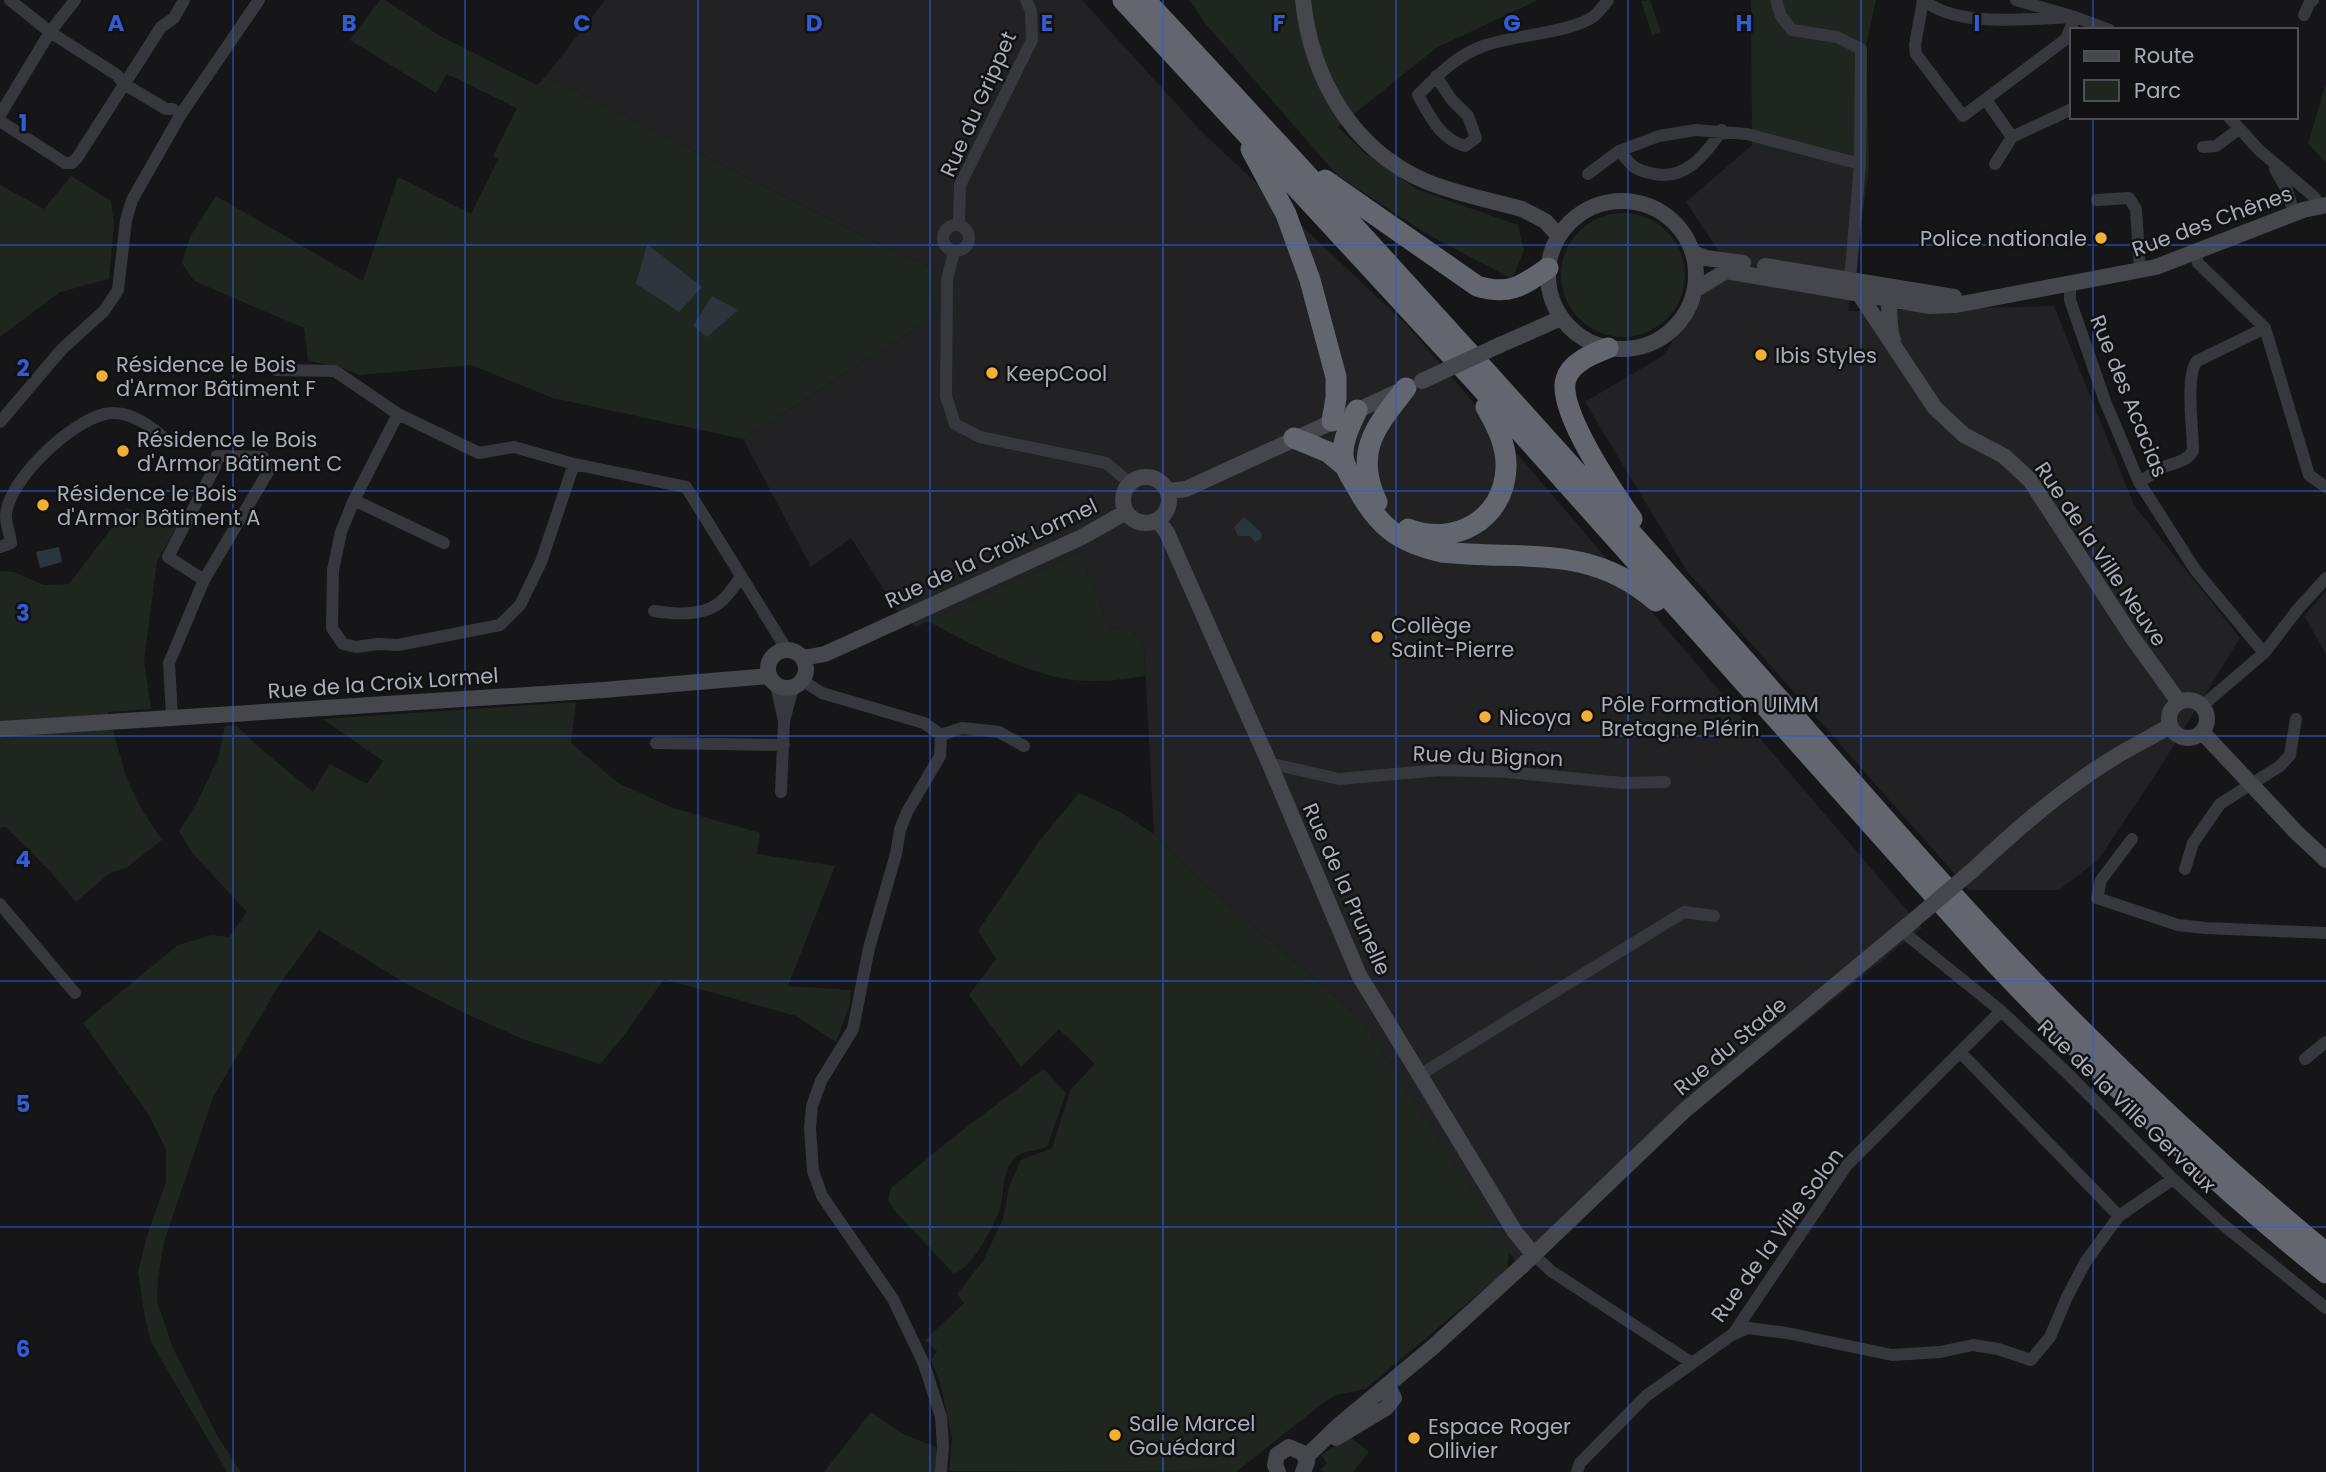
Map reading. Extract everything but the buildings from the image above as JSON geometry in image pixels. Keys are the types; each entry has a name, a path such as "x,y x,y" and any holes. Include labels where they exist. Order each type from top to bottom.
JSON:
{"highway":[{"path":"1123,0 1184,55 1388,262 1912,849 2033,980 2160,1108 2326,1253"},
{"path":"1144,0 1184,55"},
{"path":"1247,121 1285,139 1337,190 1477,286 1495,292 1520,287 1548,268"},
{"path":"1247,121 1476,383 1927,889 2066,1038 2197,1164 2326,1273"},
{"path":"1247,121 1310,280 1336,377 1332,421"},
{"path":"1608,348 1588,356 1573,369 1566,379 1564,396 1572,421 1645,536 1656,560"},
{"path":"1414,384 1381,419 1370,441 1366,465 1368,479 1377,504 1400,526 1430,536 1444,536 1458,533 1480,520 1496,502 1505,482 1506,455 1503,440 1476,383"},
{"path":"1357,410 1345,441 1343,457 1368,508 1392,533 1407,541 1442,552 1564,559 1603,567 1639,586 1721,658"},
{"path":"1294,438 1328,452 1346,467"}],"street":[{"path":"10,0 50,32 123,78 170,103 177,111"},
{"path":"0,115 50,32 75,0"},
{"path":"0,121 65,163 72,163 123,78 160,27 174,18 184,0"},
{"path":"0,422 62,349 104,311 118,290 126,220 132,200 177,111 259,0"},
{"name":"Rue du Grippet","path":"1026,0 1031,11 1032,40 960,185 959,225 951,225 944,234 945,245 954,251 947,280 946,396 955,424 980,437 1106,463 1126,480"},
{"path":"1436,76 1451,99 1468,116 1476,138 1465,146 1451,142 1435,124 1418,95 1436,76 1457,58 1485,45 1570,26 1593,17 1608,0"},
{"path":"1776,0 1781,16 1792,30 1837,37 1861,49 1860,164 1850,280 1859,295"},
{"path":"2070,29 2066,39 1963,116 1919,59 1915,45 1924,0 1940,12 1963,18 2075,16"},
{"path":"2016,0 2075,16 2105,28"},
{"path":"2304,15 2309,2 2314,0"},
{"path":"1304,8 1313,56 1338,108 1360,135 1382,155 1426,181 1530,212 1545,221 1559,236"},
{"path":"2070,28 2075,16"},
{"path":"1986,100 2012,137"},
{"path":"1995,164 2012,137 2070,110"},
{"path":"2231,119 2269,159 2323,205"},
{"path":"2203,147 2216,146 2239,128"},
{"path":"1588,174 1619,151 1658,136 1696,130 1748,134 1860,164"},
{"path":"1619,151 1636,169 1670,175 1686,170 1696,162 1722,130"},
{"path":"2269,159 2287,190 2294,214"},
{"path":"2097,200 2129,198 2136,209 2140,271"},
{"path":"1630,201 1650,206 1679,227 1693,253 1696,266 1695,290 1685,314 1665,336 1647,345 1628,349 1608,348 1590,342 1574,332 1561,318 1550,294 1548,268 1559,236 1572,220 1589,209 1609,202 1630,201"},
{"name":"Rue des Chênes","path":"1693,253 1706,258 1850,280 1930,306 1956,304 2140,271 2323,205"},
{"path":"2195,253 2198,263 2265,328 2309,475 2326,487"},
{"name":"Rue des Chênes","path":"1695,290 1726,271 1859,295 1886,293 1988,298"},
{"path":"1780,279 1792,277 1844,286 1850,280"},
{"name":"Rue des Acacias","path":"2070,284 2070,300 2105,401 2139,482 2196,571 2264,653"},
{"name":"Rue de la Ville Neuve","path":"1886,293 1888,328 1896,348"},
{"name":"Rue de la Ville Neuve","path":"1859,295 1934,408 1964,435 2004,456 2030,480 2132,637 2179,702"},
{"path":"1168,491 1186,489 1561,318"},
{"path":"2139,482 2164,467 2189,457 2193,450 2192,366 2197,361 2265,328"},
{"path":"276,370 335,371 398,414 479,453 514,447 574,464 686,487 787,650"},
{"path":"0,547 11,543 6,515 13,491 35,462 81,424 106,414 128,415 149,425 163,437"},
{"path":"398,414 354,500 334,554 332,628 344,644 356,647 377,644 398,646 500,625 520,605 543,558 574,464"},
{"path":"172,718 169,663 204,580 268,472 263,457 217,456 215,467 168,557 204,580"},
{"path":"1151,477 1168,491 1168,507 1158,520 1152,523 1137,522 1126,512 1123,497 1126,480 1151,477"},
{"path":"354,500 444,543"},
{"name":"Rue de la Croix Lormel","path":"803,658 825,654 1082,537 1126,512"},
{"name":"Rue de la Prunelle","path":"1158,520 1167,533 1271,767 1359,975 1515,1232 1534,1255"},
{"path":"654,611 671,614 700,611 718,604 741,578"},
{"path":"2202,706 2264,653 2326,578"},
{"path":"781,792 784,721 768,664 775,653 787,650 794,651 803,658 807,669 798,684 784,721"},
{"path":"772,681 788,689 798,684 924,723 941,735"},
{"name":"Rue de la Croix Lormel","path":"0,729 772,681"},
{"path":"2191,700 2202,706 2207,722 2202,732 2197,736 2184,738 2173,732 2169,715 2179,702 2191,700"},
{"path":"2185,869 2193,843 2220,804 2280,766 2290,755 2296,719"},
{"name":"Rue du Stade","path":"1301,1459 1338,1426 1391,1392 1433,1347 1534,1255 1685,1110 1905,928 2017,829 2061,794 2118,755 2170,726"},
{"path":"941,735 962,728 999,732 1024,746"},
{"path":"2202,732 2250,785 2326,860"},
{"path":"940,1472 943,1446 941,1417 924,1364 893,1299 821,1196 813,1171 810,1128 812,1107 821,1081 853,1029 869,948 896,854 900,830 907,812 940,756 941,735"},
{"path":"656,743 784,745"},
{"name":"Rue du Bignon","path":"1271,767 1277,765 1339,779 1440,769 1622,782 1665,782"},
{"path":"2132,839 2101,880 2097,898 2178,925 2326,933"},
{"path":"0,904 75,993"},
{"path":"1418,1076 1684,912 1714,916"},
{"name":"Rue de la Ville Gervaux","path":"1905,928 2001,1011 2221,1223 2326,1308"},
{"name":"Rue de la Ville Solon","path":"1577,1472 1580,1463 1646,1396 1733,1334 1847,1165 2001,1011"},
{"path":"2305,1059 2326,1042"},
{"path":"1960,1052 2119,1216"},
{"path":"1733,1334 1748,1328 1787,1333 1892,1355 1940,1352 1973,1345 1998,1349 2031,1360 2050,1337 2086,1261 2119,1216 2173,1179"},
{"path":"1534,1255 1551,1271 1692,1363"},
{"path":"1320,1444 1338,1437 1386,1408 1391,1392"},
{"name":"Rue du Stade","path":"1301,1459 1338,1426"},
{"name":"Rue du Stade","path":"1274,1470 1280,1451 1289,1447 1301,1459"}],"shaded area":[{"path":"605,0 1082,0 1201,131 1408,326 1922,928 1693,1113 1523,1274 1361,1019 1203,883 1154,834 1144,647 1133,632 1110,628 1079,553 916,627 902,618 851,538 811,567 743,439 922,324 934,269 546,76"},
{"path":"1752,145 1869,169 1848,311 2054,306 2134,505 2240,638 2159,769 2098,860 2059,890 1969,890 1687,571 1585,402 1664,355 1725,261 1686,202"},
{"path":"647,244 702,287 679,312 636,284"},
{"path":"712,296 738,310 707,337 693,326"},
{"path":"1244,517 1262,533 1261,539 1255,542 1250,536 1238,536 1234,527"},
{"path":"59,547 62,562 40,568 36,552"},
{"path":"2326,591 2326,654 2304,616"}],"green space":[{"path":"380,0 385,0 440,36 537,85 546,76 934,269 937,298 932,310 922,324 743,439 553,398 471,365 360,375 337,366 308,361 304,328 194,281 182,263 190,237 216,196 363,281 398,177 471,214 498,159 493,156 517,108 447,74 436,93 350,40"},
{"path":"1190,0 1538,0 1436,48 1338,127 1365,153 1416,189 1518,225 1524,251 1512,279 1425,233 1337,175 1204,22"},
{"path":"1650,0 1661,32 1652,35 1641,1"},
{"path":"1751,0 1876,0 1866,46 1869,169 1752,145"},
{"path":"2326,83 2326,163 2308,143"},
{"path":"71,176 111,201 114,226 109,279 60,292 0,337 0,185 44,209"},
{"path":"1623,213 1647,218 1667,231 1680,251 1685,275 1680,299 1667,319 1647,332 1623,337 1599,332 1579,319 1566,299 1561,275 1566,251 1579,231 1599,218"},
{"path":"127,508 178,525 157,561 144,661 151,709 108,712 126,777 142,810 162,840 126,868 110,873 76,902 6,827 0,828 0,571 14,572 44,585 69,584"},
{"path":"1079,553 1110,628 1133,632 1144,647 1145,676 1096,681 1054,676 988,652 928,621"},
{"path":"576,702 571,743 618,783 673,808 760,833 757,854 835,866 788,986 851,990 850,1004 836,1042 796,1016 664,979 600,1064 523,1039 462,1012 405,983 319,930 279,985 213,1097 164,1242 157,1302 173,1348 218,1437 241,1472 227,1472 151,1342 145,1318 138,1272 147,1236 166,1182 166,1149 149,1115 83,1023 178,945 212,935 229,937 247,912 193,854 179,831 197,803 218,758 225,726 236,725 313,792 330,764 367,784 383,761 322,719"},
{"path":"1079,793 1120,812 1154,834 1203,883 1361,1019 1509,1251 1507,1270 1365,1389 1335,1395 1236,1472 949,1471 952,1437 940,1383 931,1360 937,1351 925,1340 964,1303 957,1294 983,1261 1003,1219 1009,1187 1021,1160 1052,1148 1071,1089 1095,1064 1059,1029 1021,1067 969,995 996,959 978,931 1040,840"},
{"path":"1044,1069 1066,1093 1047,1147 1022,1153 1011,1162 1000,1209 987,1236 967,1265 953,1273 893,1209 888,1200 891,1188"},
{"path":"871,1412 903,1434 936,1447 936,1472 824,1472"},
{"path":"1350,1437 1369,1452 1353,1472 1320,1470 1327,1463 1321,1455"}],"place":[{"name":"Police nationale","path":"2101,238"},
{"name":"Ibis Styles","path":"1761,355"},
{"name":"KeepCool","path":"992,373"},
{"name":"Résidence le Bois d'Armor Bâtiment F","path":"102,376"},
{"name":"Résidence le Bois d'Armor Bâtiment C","path":"123,451"},
{"name":"Résidence le Bois d'Armor Bâtiment A","path":"43,505"},
{"name":"Collège Saint-Pierre","path":"1377,637"},
{"name":"Pôle Formation UIMM Bretagne Plérin","path":"1587,716"},
{"name":"Nicoya","path":"1485,717"},
{"name":"Salle Marcel Gouédard","path":"1115,1435"},
{"name":"Espace Roger Ollivier","path":"1414,1438"}]}
